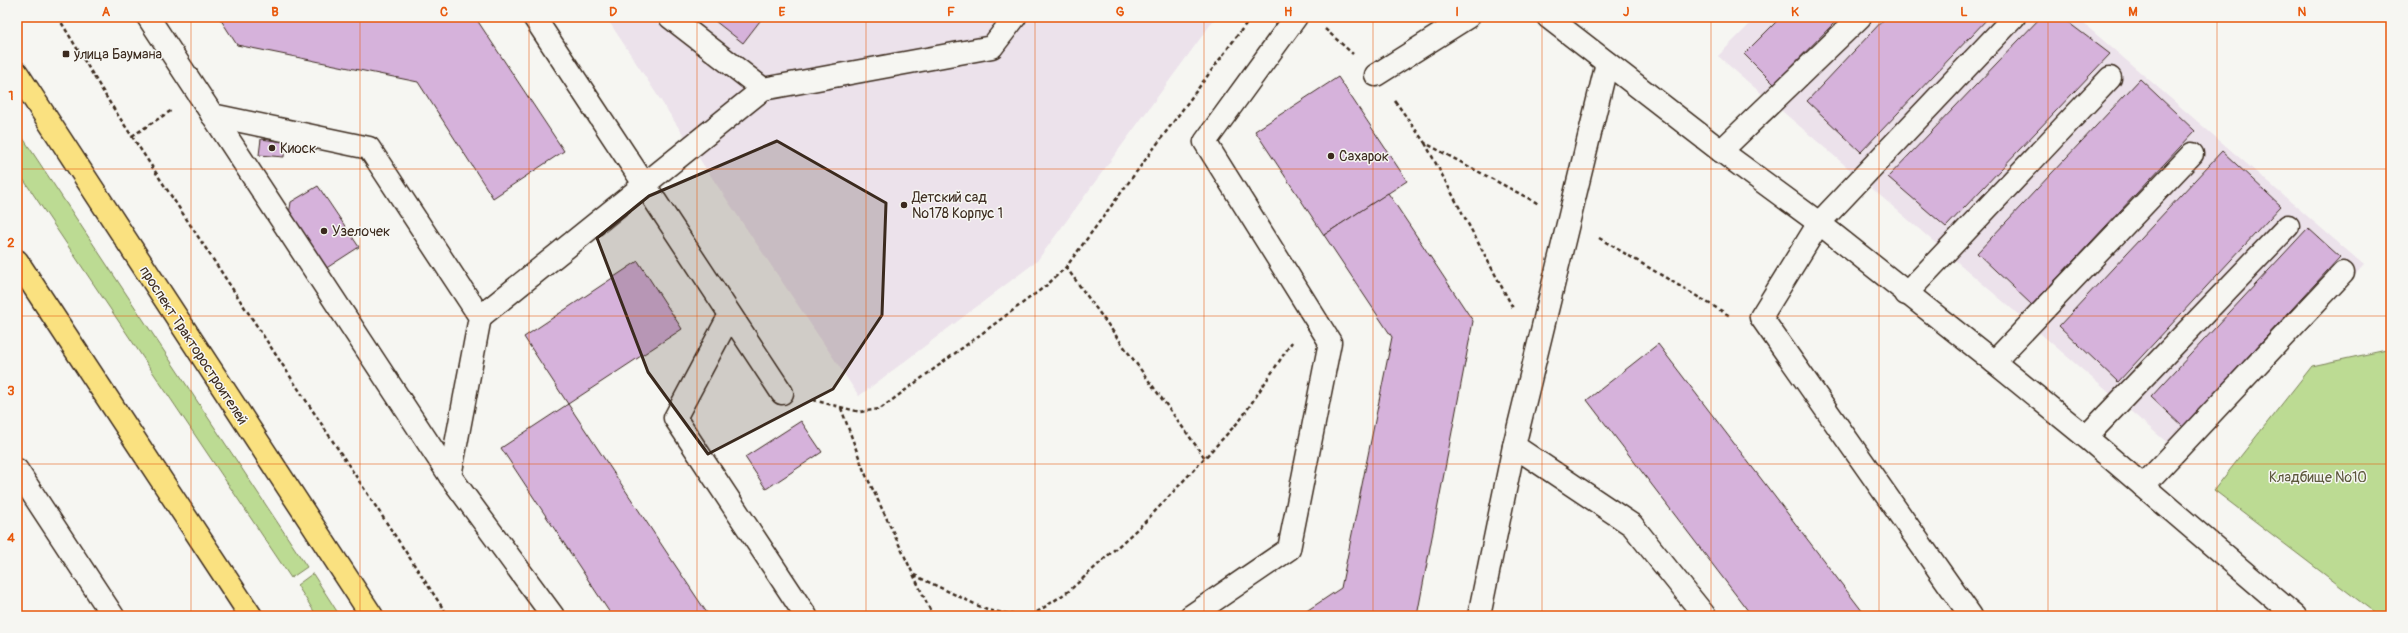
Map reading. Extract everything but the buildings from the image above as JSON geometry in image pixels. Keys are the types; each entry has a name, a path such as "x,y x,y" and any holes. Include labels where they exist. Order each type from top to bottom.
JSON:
{"main road":[{"name":"проспект Тракторостроителей","path":"17,74 372,616"},
{"path":"17,261 251,616"}],"street":[{"path":"148,17 450,476 553,616"},
{"path":"534,17 782,392"},
{"path":"670,17 763,89"},
{"path":"450,476 480,317 763,89 992,46 1015,17"},
{"path":"1191,616 1289,549 1330,342 1205,142 1296,17"},
{"path":"1376,75 1468,17"},
{"path":"1548,17 1721,151 1819,223 1906,294 1994,362 2086,437 2295,616"},
{"path":"1721,151 1860,17"},
{"path":"1971,616 1761,317 1819,223 2014,17"},
{"path":"1479,616 1514,446 1607,63"},
{"path":"1906,294 2110,78"},
{"path":"212,116 369,148 480,317"},
{"path":"1994,362 2192,154"},
{"path":"2086,437 2288,226"},
{"path":"2143,486 2342,273"},
{"path":"730,315 675,418 806,616"},
{"path":"1514,446 1632,525 1705,616"},
{"path":"17,470 112,616"}],"path":[{"path":"58,17 132,136 448,616"},
{"path":"782,392 860,412 880,409 1047,285 1066,267 1251,17"},
{"path":"1323,28 1376,75 1425,143 1536,352"},
{"path":"132,136 176,106"},
{"path":"1425,143 1569,220 1736,319"},
{"path":"1066,267 1205,458"},
{"path":"1030,616 1069,591 1146,521 1205,458 1241,419 1311,313"},
{"path":"840,407 864,470 933,616"},
{"path":"913,574 987,610 1020,616"}],"highlighted area":[{"path":"777,141 886,203 882,315 833,389 708,454 648,372 597,238 649,196"}],"shaded area":[{"name":"Детский сад №178 Корпус 1","path":"606,17 1216,17 1037,261 859,396 692,148"},
{"path":"1757,17 2076,17 2364,265 2185,458 1718,56"}],"green space":[{"path":"17,129 307,567 291,578 17,170"},
{"name":"Кладбище №10","path":"2391,349 2391,614 2379,616 2214,490 2312,366"},
{"path":"312,574 340,616 317,616 297,585"}],"place":[{"name":"улица Баумана","path":"66,54"},
{"name":"Киоск","path":"272,148"},
{"name":"Сахарок","path":"1331,156"},
{"name":"Детский сад №178 Корпус 1","path":"904,205"},
{"name":"Узелочек","path":"324,231"}]}
